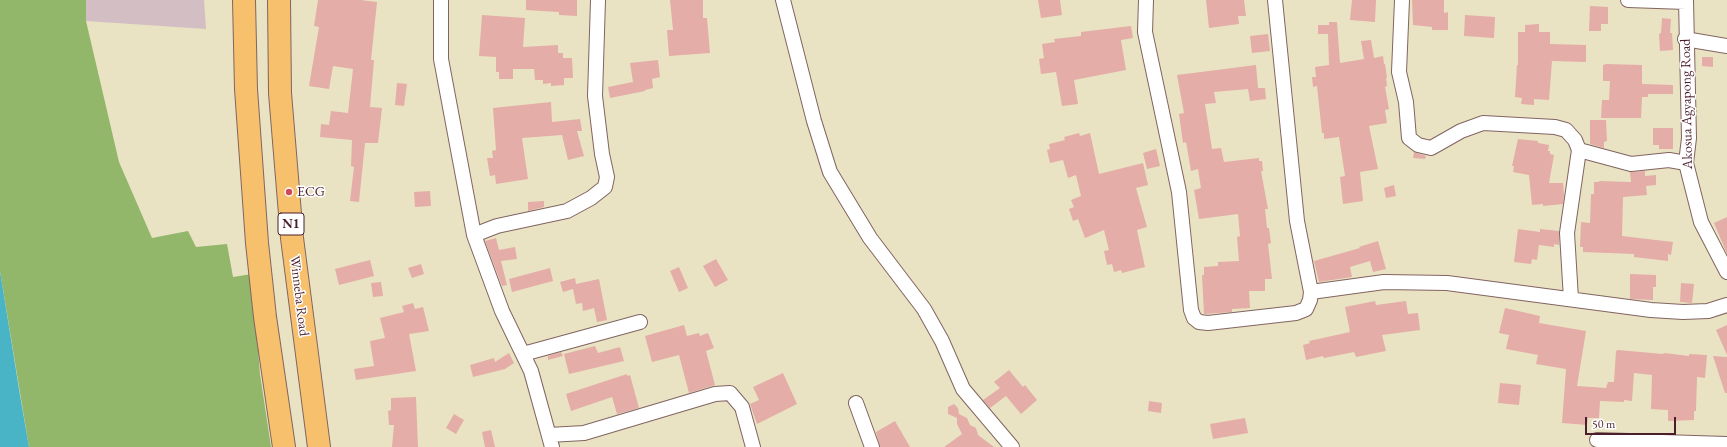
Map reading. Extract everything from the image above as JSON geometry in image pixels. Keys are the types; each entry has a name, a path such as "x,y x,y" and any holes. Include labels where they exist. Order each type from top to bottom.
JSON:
{"highway":[{"path":"244,0 247,96 257,243 265,317 284,447"},
{"name":"Winneba Road","path":"279,0 280,93 292,238 319,447"}],"street":[{"path":"441,0 442,59 474,235 502,311 531,372 551,441 584,433 715,394 730,393 742,407 753,447"},
{"path":"474,235 496,226 568,211 591,198 605,187 607,177 602,154 595,96 598,0"},
{"path":"783,0 814,121 830,172 870,238 924,309 942,341 963,389 1012,447"},
{"path":"1146,0 1144,32 1179,192 1192,310 1194,318 1199,322 1208,323 1296,313 1306,309 1310,300 1311,292 1297,222 1275,0"},
{"path":"1402,0 1399,72 1406,102 1409,138 1418,145 1431,148 1461,131 1483,123 1555,127 1566,130 1575,140 1579,150 1567,233 1571,299"},
{"path":"1628,0 1686,1"},
{"name":"Akosua Agyapong Road","path":"1686,1 1685,39 1688,138 1686,163 1701,222 1727,272"},
{"path":"1685,39 1727,46"},
{"path":"1579,150 1631,164 1669,160 1686,163"},
{"path":"1311,292 1384,282 1447,283 1651,310 1683,312 1708,311 1727,305"},
{"path":"522,354 640,322"},
{"path":"856,403 872,447"},
{"path":"1597,440 1727,444"}],"shaded area":[{"path":"86,0 204,0 206,29 86,21"}],"green space":[{"path":"0,0 86,0 86,21 119,162 152,238 188,231 196,247 227,244 233,277 252,274 260,374 271,447 29,447 0,271"}],"water":[{"path":"0,271 20,395 29,447 0,447"}],"building":[{"path":"318,0 361,0 377,2 371,60 374,60 370,107 382,108 378,143 365,143 359,202 350,201 354,167 351,166 352,140 320,137 321,124 329,125 331,111 348,113 353,69 333,66 329,89 309,86 319,27 314,26"},
{"path":"526,0 577,0 577,16 559,15 559,12 526,10"},
{"path":"670,0 703,0 703,18 707,18 710,53 669,56 667,30 673,30"},
{"path":"1038,0 1060,0 1062,15 1041,18"},
{"path":"1206,0 1244,0 1246,16 1238,16 1239,24 1209,28"},
{"path":"1352,0 1376,0 1375,22 1350,20"},
{"path":"1412,0 1444,0 1444,13 1448,12 1448,30 1432,30 1432,27 1413,25"},
{"path":"1590,6 1608,7 1608,24 1601,24 1601,31 1589,31"},
{"path":"482,15 525,18 523,47 558,45 558,53 563,53 563,58 572,58 573,78 564,78 564,85 551,86 551,83 543,84 543,80 535,80 534,69 513,69 513,79 499,79 499,72 496,72 496,57 479,56"},
{"path":"1465,15 1495,17 1494,38 1464,36"},
{"path":"1662,18 1671,19 1670,33 1672,33 1673,50 1660,51 1659,34 1661,33"},
{"path":"1329,22 1337,22 1340,63 1364,59 1361,41 1371,40 1374,58 1383,56 1387,78 1387,86 1385,87 1389,109 1385,110 1387,123 1369,126 1378,169 1360,172 1363,201 1343,204 1340,177 1345,176 1339,137 1324,139 1317,86 1313,87 1312,77 1316,77 1315,67 1329,65 1328,34 1318,34 1318,25 1329,25"},
{"path":"1539,24 1539,32 1550,32 1550,44 1586,45 1586,62 1552,61 1549,100 1534,99 1534,105 1521,104 1522,98 1515,97 1518,65 1518,32 1525,32 1525,25"},
{"path":"1131,26 1133,38 1121,40 1126,70 1074,80 1078,104 1062,106 1056,72 1041,74 1039,59 1044,58 1042,44 1055,42 1054,39 1081,36 1081,32"},
{"path":"1268,34 1270,51 1252,53 1250,36"},
{"path":"1702,57 1713,57 1713,67 1702,66"},
{"path":"658,60 660,77 652,79 653,88 610,98 608,87 633,82 630,63"},
{"path":"1256,65 1258,88 1265,88 1266,99 1250,101 1248,89 1214,92 1216,103 1205,104 1212,149 1221,148 1224,162 1259,158 1259,161 1262,161 1263,171 1261,171 1268,209 1265,209 1267,228 1269,228 1271,243 1268,244 1272,279 1265,279 1265,291 1249,291 1250,308 1232,309 1232,312 1204,314 1202,275 1204,275 1204,267 1218,266 1218,262 1239,261 1237,237 1240,236 1238,214 1199,219 1194,190 1201,188 1198,169 1191,171 1186,142 1183,143 1179,114 1184,113 1177,75"},
{"path":"1603,65 1642,65 1642,84 1673,85 1673,94 1648,94 1648,97 1642,97 1641,118 1601,118 1602,100 1609,100 1610,81 1603,81"},
{"path":"397,83 407,84 404,106 395,105"},
{"path":"551,102 552,122 580,119 582,131 577,131 584,156 568,160 562,135 522,138 528,179 496,184 495,175 490,176 487,158 493,158 492,151 496,150 493,108"},
{"path":"1590,120 1606,120 1607,141 1604,142 1604,148 1590,144"},
{"path":"1653,128 1673,128 1673,149 1659,149 1659,145 1653,145"},
{"path":"1079,133 1080,136 1090,133 1099,174 1143,163 1148,185 1136,188 1147,227 1137,230 1145,267 1122,273 1121,270 1114,272 1112,264 1107,265 1104,251 1109,250 1104,230 1085,238 1078,219 1073,221 1069,209 1074,207 1071,200 1081,196 1076,175 1068,178 1063,160 1050,163 1047,150 1050,149 1049,144 1065,140 1064,137"},
{"path":"1518,139 1538,141 1538,143 1549,145 1548,151 1550,151 1550,154 1554,155 1549,183 1563,183 1563,204 1543,206 1543,204 1532,205 1529,175 1513,172 1514,166 1512,166"},
{"path":"1156,149 1160,166 1147,169 1143,153"},
{"path":"1414,152 1426,156 1425,159 1413,158"},
{"path":"1645,171 1645,176 1656,175 1656,185 1646,186 1647,195 1623,197 1622,236 1673,242 1671,255 1668,254 1668,261 1634,257 1634,254 1583,252 1583,247 1580,247 1581,222 1590,223 1591,194 1594,194 1594,182 1631,182 1630,172"},
{"path":"1394,185 1396,196 1386,198 1384,188"},
{"path":"430,191 431,206 415,207 414,192"},
{"path":"544,201 544,207 528,211 528,202"},
{"path":"1727,217 1727,254 1714,223"},
{"path":"1518,229 1540,232 1540,229 1559,231 1559,245 1554,244 1554,247 1539,245 1537,260 1532,259 1531,264 1514,262"},
{"path":"496,238 499,250 515,247 517,259 501,261 507,285 502,286 485,241"},
{"path":"1378,241 1386,269 1373,272 1370,261 1350,267 1352,277 1319,282 1314,261 1360,248 1359,247"},
{"path":"716,259 728,280 715,287 703,266"},
{"path":"370,260 374,276 339,285 335,269"},
{"path":"421,264 424,274 412,278 408,268"},
{"path":"679,267 688,288 679,292 670,271"},
{"path":"550,268 553,281 512,292 509,279"},
{"path":"1630,274 1656,275 1656,287 1653,287 1653,300 1630,299"},
{"path":"575,278 576,284 599,279 607,320 597,322 594,308 583,311 582,303 576,304 573,289 563,292 560,282"},
{"path":"381,282 383,296 373,297 371,283"},
{"path":"1681,283 1694,284 1692,303 1680,302"},
{"path":"1375,301 1376,305 1406,301 1408,314 1418,313 1420,330 1382,335 1386,351 1356,357 1354,352 1306,360 1303,345 1310,343 1309,341 1350,332 1345,307"},
{"path":"413,303 415,309 423,307 429,331 409,334 416,371 356,380 354,369 374,366 370,341 385,338 380,318 404,312 402,306"},
{"path":"1505,308 1540,316 1539,323 1586,331 1577,386 1606,388 1608,382 1614,382 1616,351 1618,350 1689,356 1689,354 1707,355 1705,378 1697,377 1696,411 1694,411 1694,420 1668,421 1668,410 1651,409 1652,375 1634,373 1632,401 1600,401 1599,418 1588,418 1587,425 1562,423 1566,369 1536,364 1538,355 1506,349 1509,335 1499,333"},
{"path":"684,325 687,336 699,333 700,336 708,333 714,348 706,351 715,385 689,393 679,355 652,362 645,336"},
{"path":"1727,325 1727,355 1716,330"},
{"path":"595,346 598,353 620,347 624,361 569,374 564,354"},
{"path":"561,352 563,356 548,360 548,356"},
{"path":"509,353 514,363 505,369 473,377 470,365 494,358 495,362"},
{"path":"1713,356 1727,357 1727,393 1725,393"},
{"path":"1009,370 1023,387 1025,385 1037,400 1021,414 1006,396 990,408 983,400 1000,388 994,382"},
{"path":"783,373 797,404 757,424 750,404 759,400 753,387"},
{"path":"627,374 627,376 630,375 639,408 617,414 612,397 571,411 566,394"},
{"path":"1500,383 1521,385 1519,405 1498,403"},
{"path":"416,397 418,447 392,447 394,425 389,425 388,411 391,410 391,398"},
{"path":"1149,401 1162,403 1161,413 1148,411"},
{"path":"954,404 958,408 959,414 967,418 970,425 976,428 978,435 994,447 944,447 962,434 957,424 957,418 948,414 948,407"},
{"path":"454,414 464,420 456,434 446,428"},
{"path":"1245,418 1248,433 1213,439 1210,424"},
{"path":"895,421 910,447 880,447 876,432"},
{"path":"491,430 495,447 485,447 482,432"}],"place":[{"name":"ECG","path":"289,192"}]}
